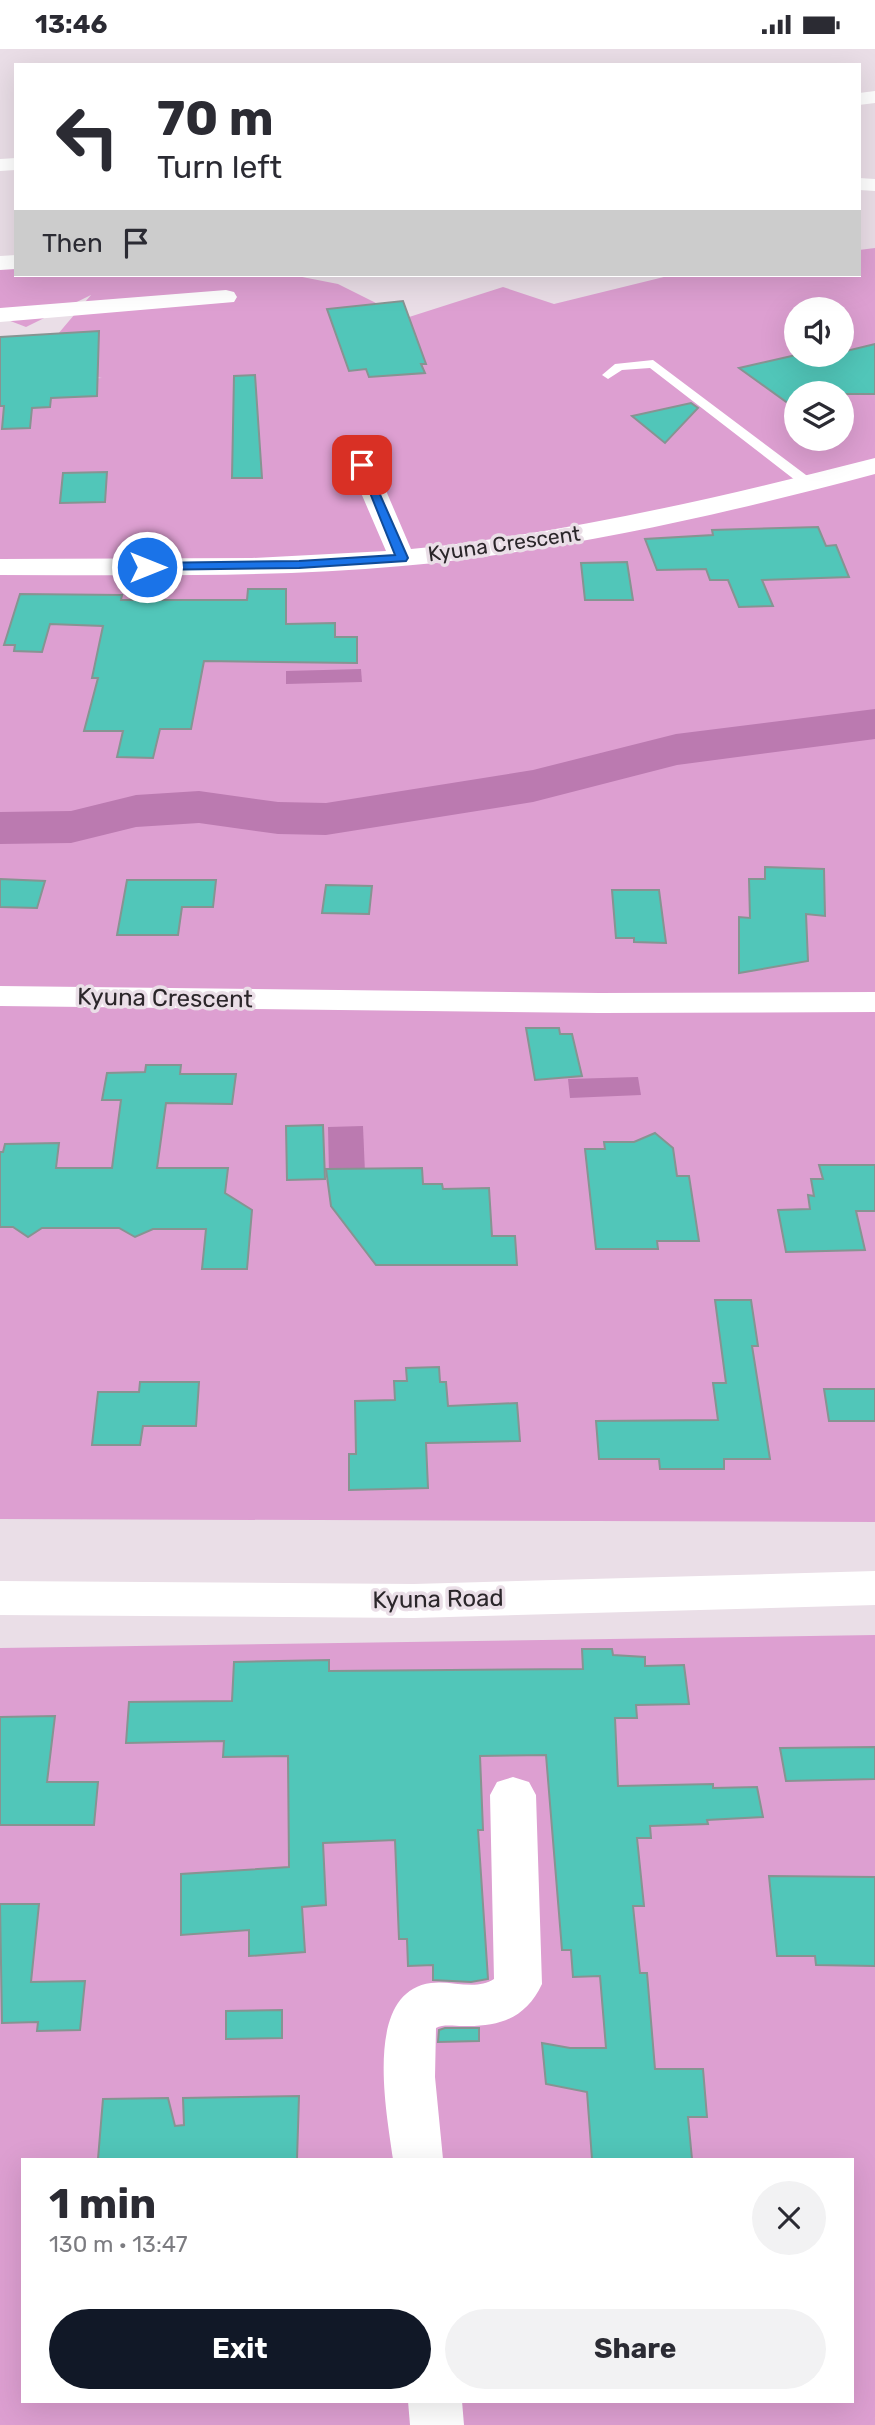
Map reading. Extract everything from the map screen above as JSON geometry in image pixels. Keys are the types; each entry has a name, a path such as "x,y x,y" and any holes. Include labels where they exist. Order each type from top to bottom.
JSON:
{"main road":[{"name":"Kyuna Road","path":"0,1598 414,1601 875,1588"}],"street":[{"path":"0,315 226,297"},
{"path":"362,465 402,558"},
{"name":"Kyuna Crescent","path":"0,568 234,566 402,558 636,525 875,466"},
{"name":"Kyuna Crescent","path":"0,996 599,1003 875,1002"},
{"path":"418,2158 410,2059 411,2026 420,2008 430,2004 499,2003 513,1996 518,1984 513,1795"},
{"path":"435,2403 437,2425"}],"lane":[{"path":"608,375 619,367 653,364 809,484"}],"shaded area":[{"path":"875,248 875,1522 0,1519 0,382 102,378 30,367 91,295 26,327 0,317 0,256 14,256 14,277 302,277 338,284 406,318 503,287 554,304 664,277 861,277 861,250"},
{"path":"361,669 362,682 286,684 286,671"},
{"path":"638,1077 641,1095 570,1098 568,1079"},
{"path":"363,1126 365,1173 329,1174 328,1127"},
{"path":"875,1635 875,2425 0,2425 0,1648"}],"building":[{"path":"403,301 426,364 421,364 425,373 369,377 366,369 349,371 327,309"},
{"path":"99,331 97,396 51,398 50,407 32,408 30,428 2,429 4,406 0,406 0,337"},
{"path":"875,344 875,394 854,394 854,381 784,381 784,400 739,368 784,358 784,367 854,367 854,349"},
{"path":"255,375 262,478 232,478 234,376"},
{"path":"691,403 698,408 665,443 632,416"},
{"path":"107,472 105,502 60,503 63,473"},
{"path":"818,527 826,546 836,545 849,577 762,580 773,606 739,607 728,580 710,580 706,569 657,570 645,539 713,535 712,530"},
{"path":"627,562 633,600 585,600 581,563"},
{"path":"248,589 286,589 286,624 335,623 335,637 357,637 357,663 204,661 191,729 160,729 153,758 117,757 123,731 84,731 98,678 92,678 103,626 50,624 42,652 14,651 15,645 4,645 20,594 122,595 121,600 247,600"},
{"path":"765,867 824,869 825,916 806,914 808,961 739,973 739,917 750,918 749,879 765,879"},
{"path":"0,879 45,881 37,908 0,907"},
{"path":"127,880 216,880 213,907 182,907 178,935 117,935"},
{"path":"326,885 372,886 369,914 322,913"},
{"path":"612,890 659,890 666,943 634,942 634,938 616,938"},
{"path":"526,1028 559,1028 560,1034 572,1034 582,1076 535,1080"},
{"path":"146,1065 181,1065 180,1074 236,1074 232,1104 166,1103 157,1168 228,1168 225,1193 252,1210 247,1269 202,1269 206,1229 153,1229 135,1237 119,1228 42,1228 28,1237 13,1227 0,1227 0,1152 3,1152 5,1144 59,1143 56,1168 112,1168 121,1100 102,1100 107,1073 145,1072"},
{"path":"323,1125 325,1179 287,1180 286,1126"},
{"path":"655,1133 673,1148 677,1176 689,1176 699,1241 657,1241 658,1249 596,1249 585,1149 605,1149 604,1142 634,1142"},
{"path":"819,1165 875,1165 875,1211 856,1211 865,1250 786,1252 778,1210 810,1209 808,1195 814,1196 811,1179 823,1179"},
{"path":"422,1168 423,1184 442,1184 443,1189 489,1188 492,1236 515,1236 517,1265 376,1265 331,1206 326,1169"},
{"path":"715,1300 751,1300 758,1346 752,1346 770,1459 724,1459 724,1469 660,1469 659,1459 599,1459 596,1421 718,1420 713,1383 726,1383"},
{"path":"439,1367 440,1382 446,1382 448,1406 517,1403 520,1441 426,1443 428,1488 349,1490 349,1454 356,1454 355,1401 395,1400 394,1381 407,1381 406,1368"},
{"path":"140,1382 199,1382 196,1426 143,1426 140,1445 92,1445 98,1392 139,1392"},
{"path":"824,1389 875,1389 875,1421 829,1421"},
{"path":"582,1649 612,1649 613,1655 645,1657 645,1666 684,1665 689,1704 636,1705 637,1718 615,1718 618,1786 713,1784 713,1788 757,1787 763,1817 707,1820 708,1824 650,1826 651,1838 637,1838 644,1906 633,1906 640,1973 647,1973 655,2069 703,2069 707,2117 688,2117 692,2158 592,2158 587,2092 546,2084 542,2043 570,2048 606,2048 600,1976 573,1977 571,1950 562,1950 546,1755 480,1756 483,1830 478,1830 488,1979 471,1982 433,1980 433,1965 408,1966 407,1939 399,1939 395,1840 323,1843 326,1905 302,1907 305,1952 249,1956 249,1930 181,1935 181,1874 289,1867 288,1756 223,1757 224,1741 126,1743 129,1702 232,1701 234,1662 329,1660 329,1671 583,1669"},
{"path":"55,1716 47,1782 98,1782 94,1825 0,1825 0,1717"},
{"path":"875,1747 875,1779 786,1781 780,1748"},
{"path":"769,1876 875,1877 875,1966 816,1965 815,1956 777,1956"},
{"path":"0,1904 39,1904 31,1982 85,1981 80,2030 37,2031 38,2022 2,2023"},
{"path":"282,2010 282,2038 226,2039 226,2011"},
{"path":"479,2028 479,2041 438,2042 439,2030"},
{"path":"299,2096 297,2158 98,2158 103,2099 168,2098 175,2126 184,2125 183,2098"}],"waterway":[{"path":"0,828 71,827 136,811 199,807 278,818 326,819 533,786 676,750 875,724"}],"route":[{"path":"147,567 299,565 402,558 362,465"}]}
